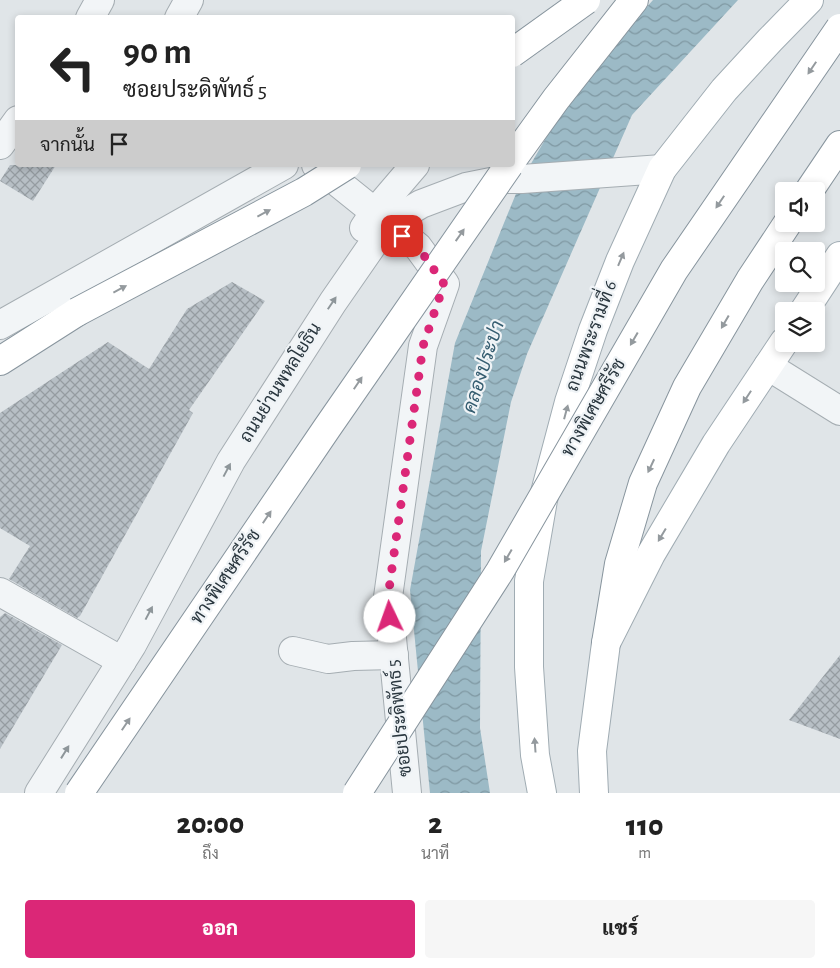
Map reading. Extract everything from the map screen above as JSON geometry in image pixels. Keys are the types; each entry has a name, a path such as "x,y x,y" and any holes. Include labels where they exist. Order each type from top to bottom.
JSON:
{"main road":[{"path":"515,51 586,0"},
{"name":"ทางพิเศษศรีรัช","path":"79,793 322,436 515,168 556,99 634,0"},
{"name":"ถนนพระรามที่ 6","path":"542,793 535,755 529,667 529,581 543,500 569,402 593,330 620,261 662,169 724,90 809,0"},
{"name":"ทางพิเศษศรีรัช","path":"357,793 500,571 674,270 840,28"},
{"path":"815,182 840,145"},
{"path":"0,361 77,312 304,192 344,167"},
{"path":"594,793 592,751 606,643 619,564 643,483 688,387 750,280 782,232"},
{"path":"810,302 840,256"},
{"path":"606,643 651,554 716,444 777,352"}],"street":[{"path":"92,15 100,0"},
{"path":"181,15 189,0"},
{"path":"515,58 537,36 579,0"},
{"path":"0,145 15,124"},
{"path":"0,326 280,167"},
{"path":"318,167 380,218 414,167"},
{"name":"ถนนย่านพหลโยธิน","path":"39,793 122,661 231,461 349,278 380,218 466,187 506,179 515,168 624,172 662,169"},
{"name":"ซอยประดิพัทธ์ 5","path":"380,218 418,247 444,284 423,346 388,597 407,793"},
{"path":"768,366 840,411"},
{"path":"0,592 122,661"},
{"path":"293,651 328,659 394,655"}],"water":[{"name":"คลองประปา","path":"653,0 738,0 632,115 527,354 511,402 481,551 480,728 490,793 430,793 410,590 455,343 522,179 577,85"}],"building":[{"path":"10,165 15,165 15,167 55,167 33,201 0,181"},
{"path":"232,282 265,301 189,410 193,413 80,616 77,618 9,579 30,546 0,528 0,413 108,342 149,369 187,309"},
{"path":"5,613 62,645 0,749 0,617"},
{"path":"840,655 840,739 789,720"}],"route":[{"path":"390,617 388,597 423,346 444,284 418,247 402,236"}]}
